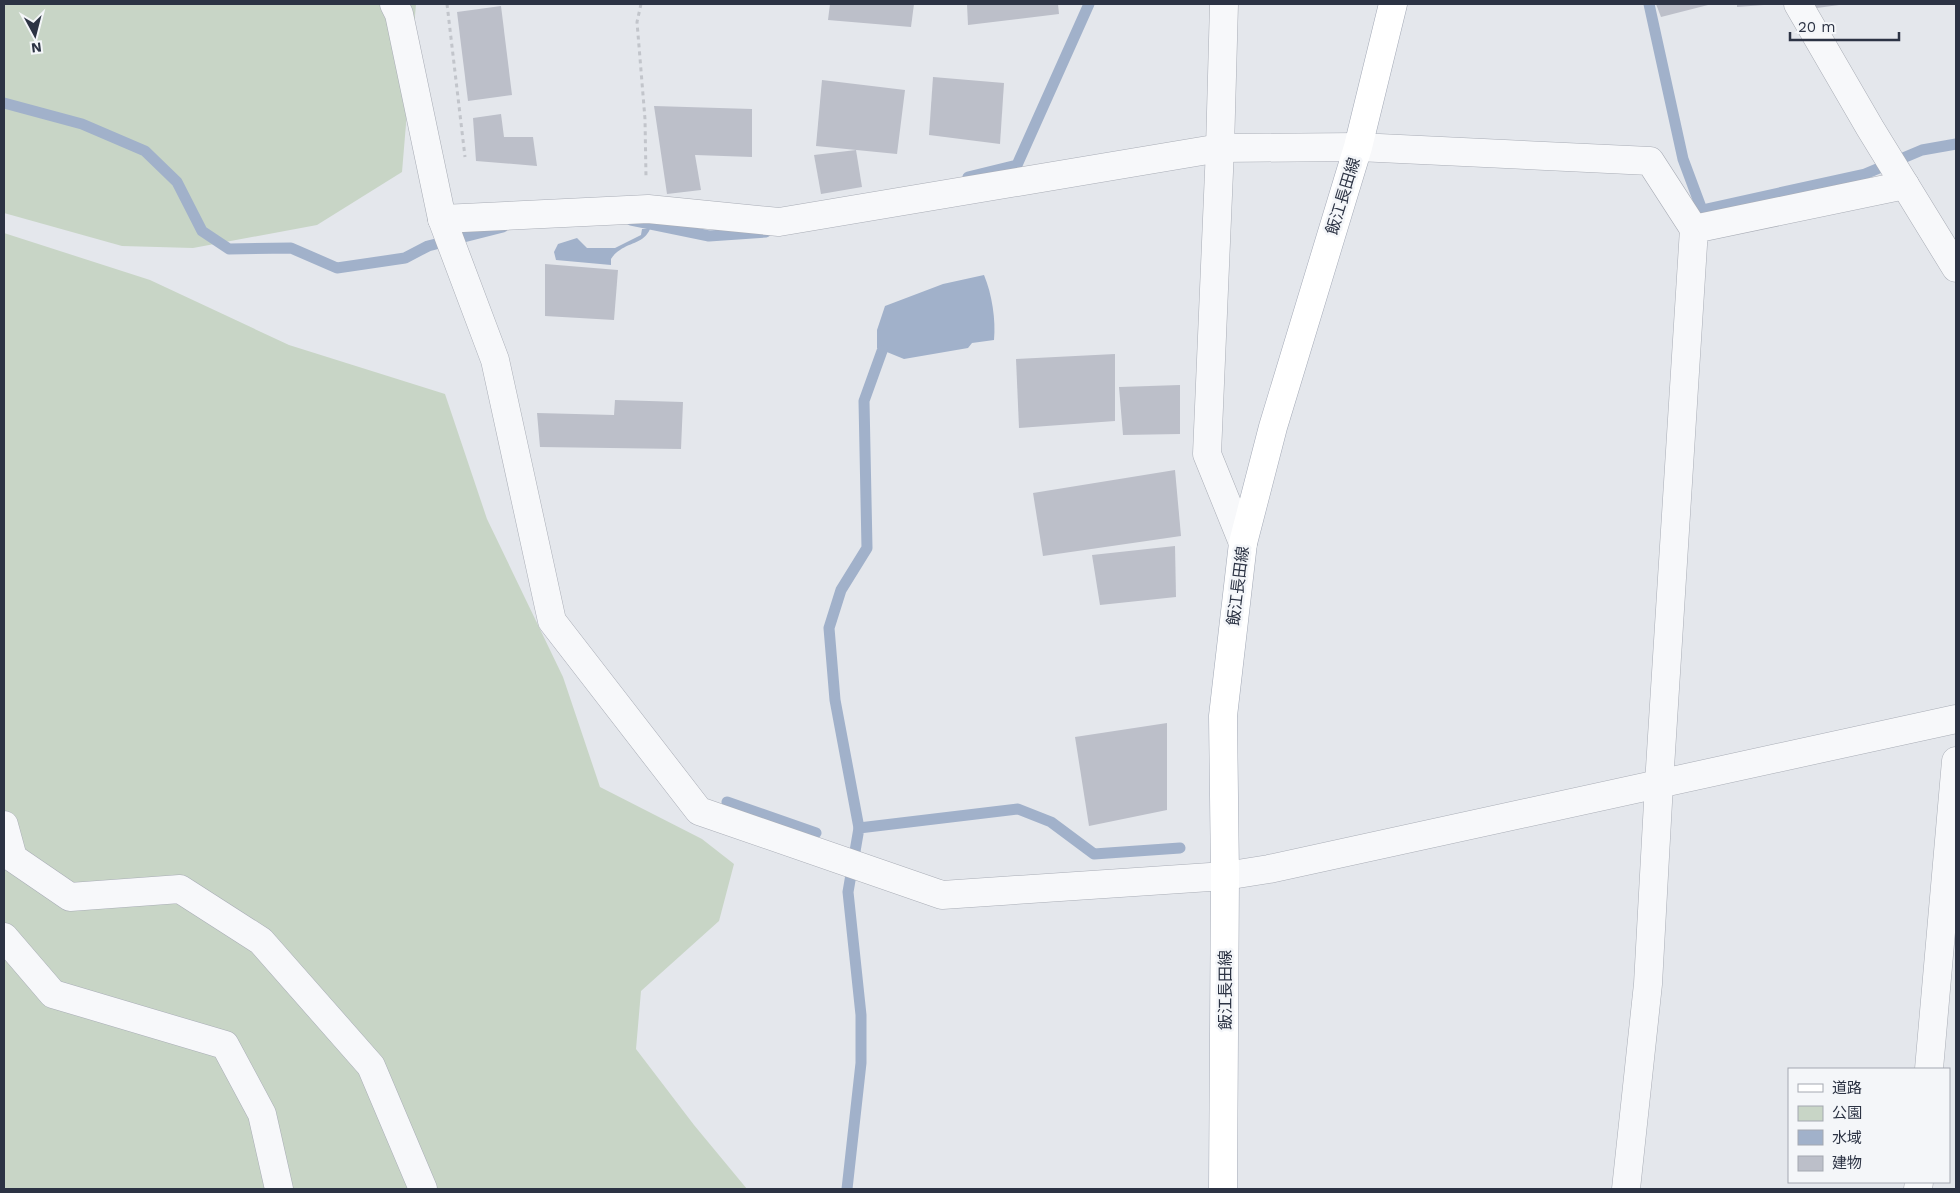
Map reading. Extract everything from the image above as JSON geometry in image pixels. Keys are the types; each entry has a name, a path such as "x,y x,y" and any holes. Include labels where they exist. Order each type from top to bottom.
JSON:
{"main road":[{"name":"飯江長田線","path":"1223,1189 1225,876 1223,716 1243,543 1273,426 1358,147 1393,4"}],"street":[{"path":"394,4 398,14 442,219 495,360 552,621 699,811 942,895 1225,876 1269,869 1956,719"},
{"path":"1224,4 1207,454 1243,543"},
{"path":"1798,4 1956,268"},
{"path":"442,219 648,209 779,222 1220,148 1358,147 1650,162 1694,229 1648,984 1626,1189"},
{"path":"1694,229 1905,185"},
{"path":"1929,1068 1956,761"},
{"path":"4,824 13,858 70,898 180,889 262,941 371,1066 423,1189"},
{"path":"4,937 53,994 225,1045 262,1114 279,1189"}],"path":[{"path":"447,4 465,159"},
{"path":"641,4 637,22 645,119 646,175"}],"green space":[{"path":"4,4 416,4 402,172 317,225 193,248 122,246 4,213"},
{"path":"4,233 150,280 289,345 445,394 487,519 563,677 600,787 702,839 734,864 719,921 641,991 636,1049 694,1125 747,1189 4,1189"}],"water":[{"path":"642,229 650,229 641,240 624,247 616,253 611,259 611,265 556,260 554,252 558,244 577,238 587,248 615,248 641,235"},
{"path":"984,275 993,307 994,340 972,343 968,348 904,359 877,348 877,330 885,306 943,284"}],"building":[{"path":"830,4 914,4 911,27 828,20"},
{"path":"967,4 1058,4 1059,14 968,25"},
{"path":"1656,4 1712,4 1661,17"},
{"path":"1737,4 1764,4 1764,5 1737,7"},
{"path":"1801,4 1838,4 1839,5 1802,10"},
{"path":"501,6 512,95 468,101 457,12"},
{"path":"933,77 1004,83 1000,144 929,135"},
{"path":"822,80 905,90 897,154 816,146"},
{"path":"654,106 752,109 752,157 695,155 701,190 667,194"},
{"path":"501,114 504,137 533,137 537,166 476,161 473,118"},
{"path":"856,150 862,187 821,194 814,155"},
{"path":"545,264 618,270 614,320 545,316"},
{"path":"1115,354 1115,421 1019,428 1016,359"},
{"path":"1180,385 1180,434 1123,435 1119,387"},
{"path":"615,400 683,402 681,449 540,447 537,413 614,415"},
{"path":"1175,470 1181,536 1043,556 1033,493"},
{"path":"1175,546 1176,597 1100,605 1092,555"},
{"path":"1167,723 1167,810 1089,826 1075,737"}],"waterway":[{"path":"968,177 1017,165 1089,4"},
{"path":"1649,4 1683,159 1702,210 1865,174 1922,150 1956,144"},
{"path":"4,103 82,124 145,151 177,182 202,231 229,249 291,248 337,268 405,258 428,246 503,227"},
{"path":"631,220 709,236 766,232"},
{"path":"859,828 835,700 829,628 841,590 867,548 864,401 882,351"},
{"path":"727,802 816,833"},
{"path":"847,1189 861,1063 861,1015 848,892 859,828 1018,809 1051,822 1094,854 1180,848"}]}
